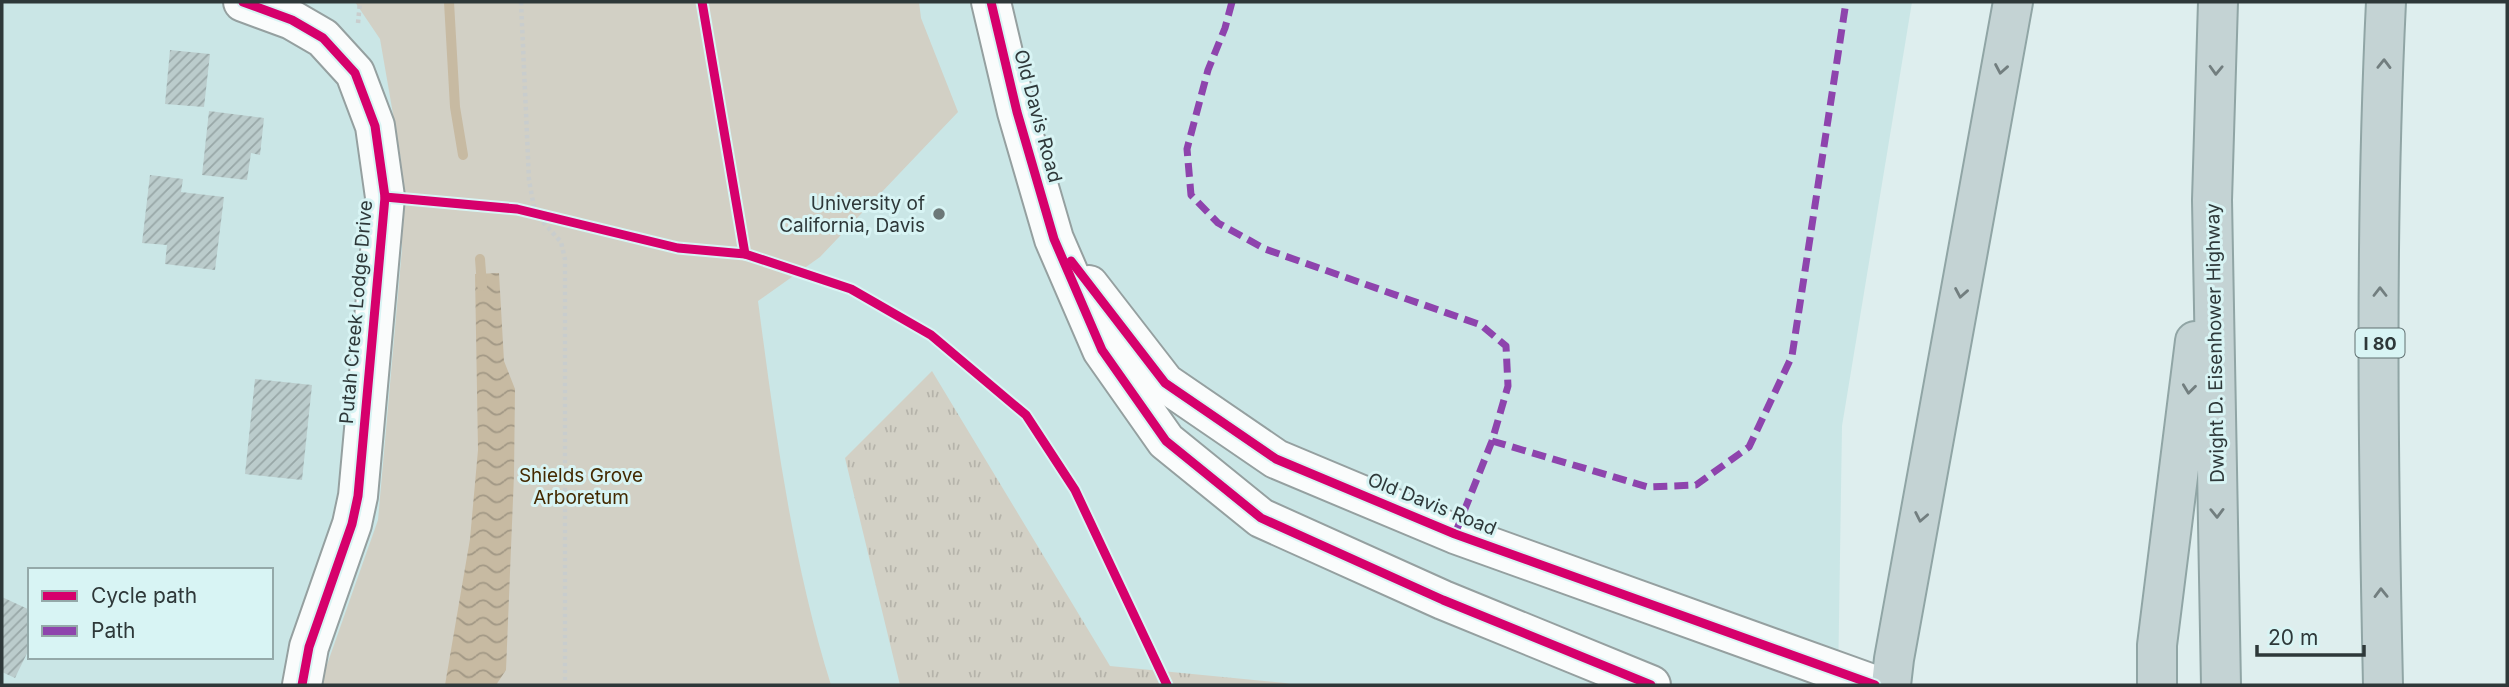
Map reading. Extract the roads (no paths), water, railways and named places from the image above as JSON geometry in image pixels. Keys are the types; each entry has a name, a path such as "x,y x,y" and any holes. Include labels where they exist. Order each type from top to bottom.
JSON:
{"highway":[{"path":"1891,685 2013,2"},
{"name":"Dwight D. Eisenhower Highway","path":"2218,2 2212,200 2220,673"},
{"name":"I 80","path":"2383,685 2379,514 2386,2"},
{"path":"2157,685 2157,645 2212,200"}],"street":[{"name":"Putah Creek Lodge Drive","path":"243,2 292,20 324,38 355,73 375,126 385,197 358,496 352,524 309,647 302,685"},
{"name":"Old Davis Road","path":"991,2 1017,112 1054,239 1102,350 1166,441 1261,518 1443,600 1651,685"},
{"name":"Old Davis Road","path":"1054,239 1165,383 1276,459 1455,534 1875,685"}],"water":[{"path":"499,273 504,361 515,389 506,670 496,685 445,685 470,539 478,450 475,274"}],"waterway":[{"path":"449,2 455,107 463,155"},
{"path":"480,259 482,286"}],"place":[{"name":"University of California, Davis","path":"939,214"}],"park label":[{"name":"Shields Grove Arboretum","path":"581,486"}]}
